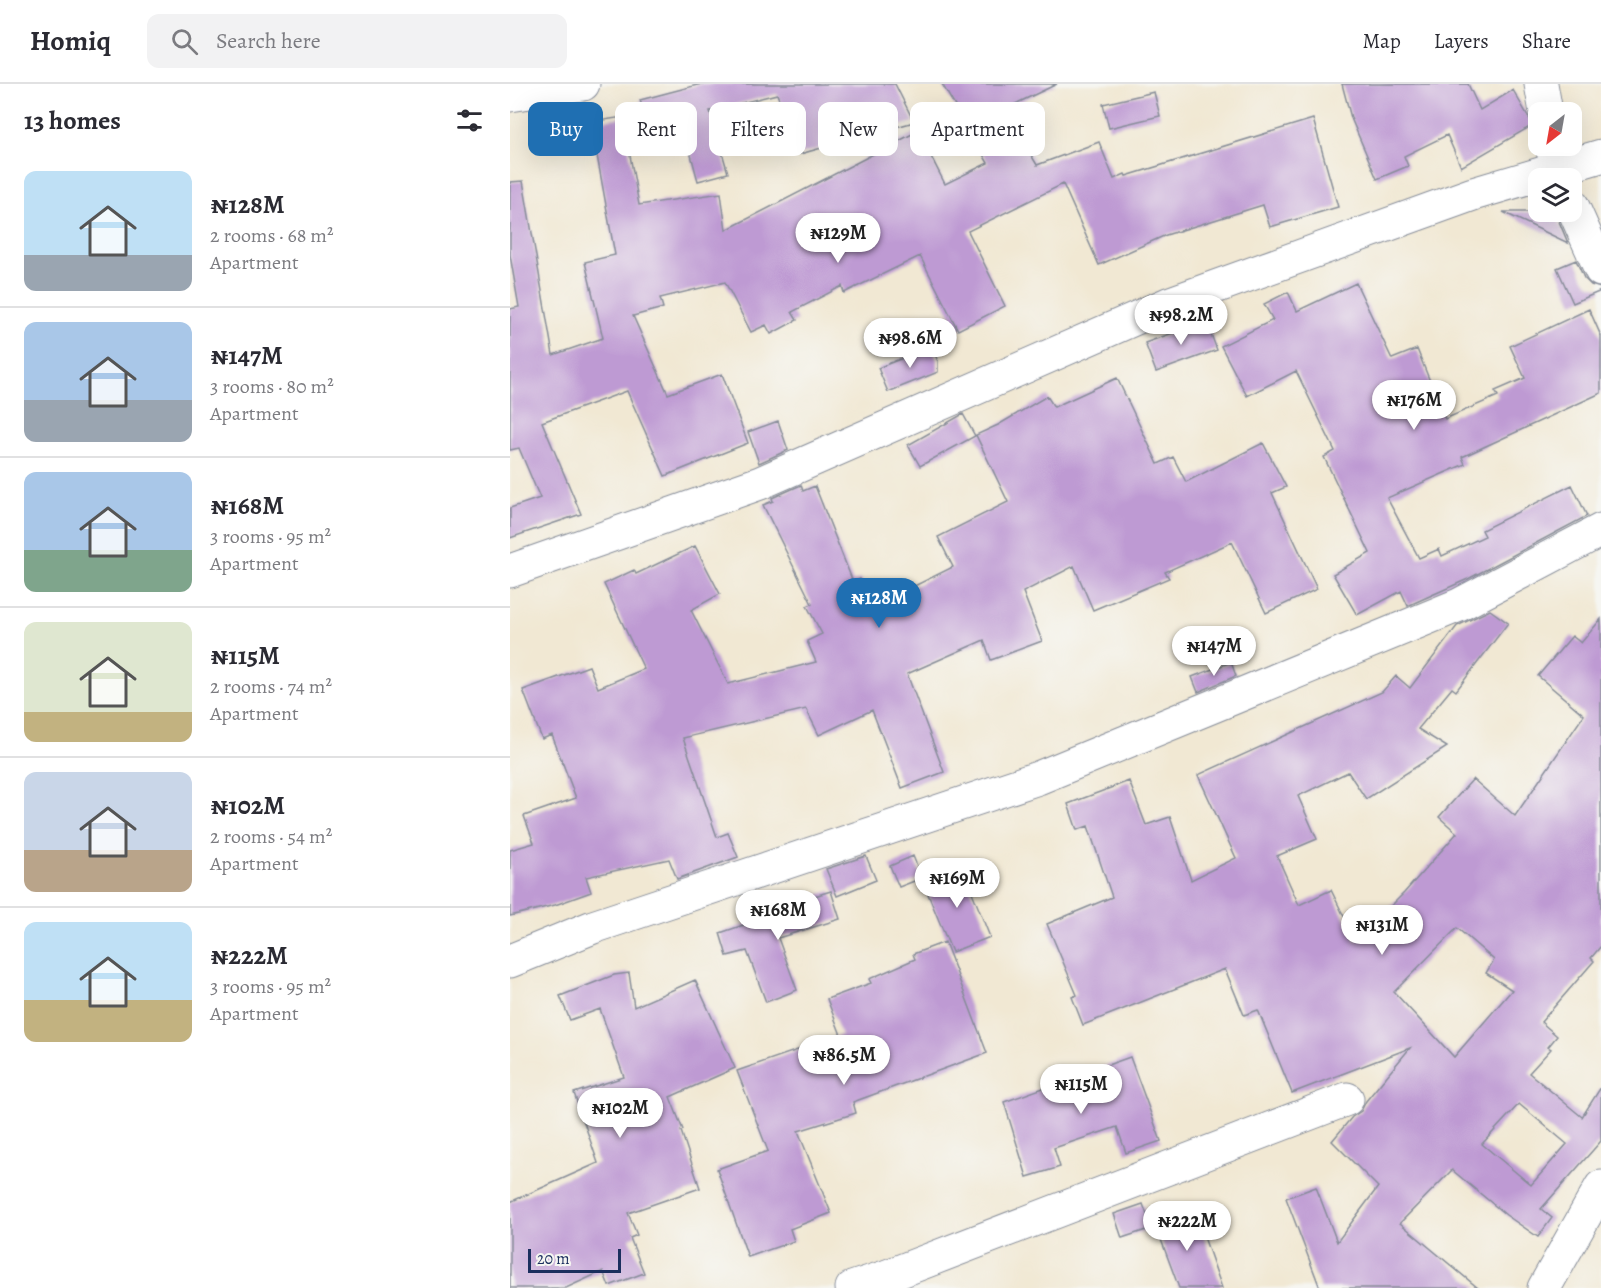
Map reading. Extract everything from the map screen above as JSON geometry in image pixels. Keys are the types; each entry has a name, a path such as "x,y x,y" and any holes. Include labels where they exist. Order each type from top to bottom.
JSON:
{"street":[{"path":"510,95 582,84"},
{"path":"1541,84 1544,102"},
{"path":"510,570 760,483 1168,304 1557,164 1601,156"},
{"path":"1580,222 1601,270"},
{"path":"510,961 593,927 1038,778 1459,605 1601,530"},
{"path":"852,1288 887,1282 1347,1099"},
{"path":"1544,1288 1601,1187"}],"building":[{"path":"701,84 895,84 910,114 910,123 898,126 898,102 818,102 818,149 806,152 806,102 780,102 777,94 745,102 709,102 709,156 723,156 728,173 698,181 691,156 697,156 697,102 641,102 640,100"},
{"path":"942,84 1057,84 1019,102 952,102"},
{"path":"1342,84 1468,84 1480,110 1513,90 1528,116 1528,128 1461,167 1447,135 1404,156 1408,166 1377,179 1351,118"},
{"path":"1154,92 1160,116 1109,128 1103,104"},
{"path":"615,118 615,156 630,156 639,205 721,193 726,230 870,156 898,156 898,141 910,135 910,156 931,156 945,184 988,163 984,156 1032,156 1037,165 1099,142 1114,179 1313,119 1338,207 1270,227 1263,205 1166,235 1099,265 1063,184 968,231 1005,306 958,330 920,256 844,293 842,286 792,312 797,320 771,334 766,325 751,332 725,282 660,298 663,308 633,316 668,394 722,374 748,443 665,476 627,391 542,422 581,514 510,538 510,508 540,498 519,448 510,450 510,309 519,307 510,255 510,182 523,181 553,355 603,338 585,262 615,255 597,156 603,156 603,120"},
{"path":"1503,212 1528,212 1528,222 1559,222 1568,243"},
{"path":"1576,260 1584,278 1591,285 1601,288 1601,291 1573,303 1557,268"},
{"path":"1356,283 1392,359 1417,349 1445,419 1498,396 1495,391 1525,378 1510,346 1589,309 1601,336 1601,393 1462,457 1465,464 1387,498 1419,558 1439,549 1442,556 1485,536 1482,530 1572,485 1587,516 1468,579 1408,606 1401,591 1357,615 1333,574 1370,553 1324,457 1335,451 1296,371 1247,396 1221,346 1273,320 1264,304 1288,292 1297,311"},
{"path":"1206,321 1217,350 1156,372 1145,343"},
{"path":"932,346 938,362 938,372 888,392 878,368"},
{"path":"1117,378 1158,464 1173,457 1186,482 1263,443 1286,487 1272,493 1317,589 1266,613 1232,542 1165,572 1169,578 1093,610 1074,566 1023,592 1042,641 991,660 984,640 907,674 944,772 902,788 872,710 819,735 806,709 683,738 717,837 728,833 738,857 677,879 669,859 586,877 591,892 555,905 510,916 510,850 534,843 524,816 576,798 552,735 542,739 523,690 589,666 598,688 644,669 604,584 634,570 636,574 695,546 720,594 691,610 728,684 816,662 807,641 822,634 807,606 812,604 763,505 773,501 772,498 801,485 803,491 815,486 853,582 860,579 874,606 953,567 938,537 1008,502 976,435 998,425 1047,396 1054,407"},
{"path":"963,414 975,436 920,466 908,445"},
{"path":"778,421 788,450 759,463 748,432"},
{"path":"1490,610 1508,623 1456,691 1452,688 1418,729 1447,747 1366,799 1348,772 1298,796 1317,839 1277,856 1299,905 1331,890 1356,941 1404,893 1457,833 1439,817 1473,779 1515,816 1584,715 1538,676 1572,636 1581,643 1601,619 1601,946 1591,958 1594,961 1541,1022 1557,1036 1548,1047 1551,1049 1529,1073 1582,1117 1601,1087 1601,1141 1541,1209 1552,1218 1538,1237 1506,1215 1452,1170 1400,1223 1478,1288 1320,1288 1286,1198 1316,1187 1337,1242 1378,1187 1332,1141 1352,1117 1361,1111 1366,1101 1410,1048 1292,1093 1258,1010 1244,1015 1225,969 1083,1025 1072,997 1077,995 1047,924 1112,897 1088,826 1077,830 1068,804 1129,781 1146,825 1170,817 1191,880 1236,858 1198,775 1382,692 1396,676 1410,688 1457,626","holes":["1457,928 1494,960 1486,973 1512,990 1454,1057 1394,992","1519,1104 1567,1144 1531,1185 1482,1144"]},
{"path":"1231,662 1236,676 1198,692 1192,677"},
{"path":"866,856 876,880 837,896 826,869"},
{"path":"913,856 922,878 899,887 890,866"},
{"path":"962,867 990,937 952,952 923,882"},
{"path":"831,891 840,919 778,938 797,990 766,1002 747,951 727,956 720,933 800,906 798,901"},
{"path":"945,942 987,1053 853,1102 856,1113 798,1131 831,1213 790,1229 794,1241 748,1257 717,1169 768,1151 737,1071 841,1035 827,999 871,983 869,979 915,959 913,954"},
{"path":"629,973 634,1007 695,980 735,1068 670,1097 683,1130 681,1131 700,1188 628,1213 637,1235 630,1238 644,1273 609,1286 603,1271 566,1288 510,1288 510,1202 598,1163 574,1093 624,1077 600,1009 570,1020 560,996 614,975"},
{"path":"1130,1057 1161,1141 1126,1153 1117,1127 1054,1148 1060,1167 1027,1177 1004,1102"},
{"path":"1143,1204 1152,1228 1122,1238 1114,1214"},
{"path":"1177,1210 1183,1225 1198,1220 1222,1288 1179,1288 1153,1218"}]}
